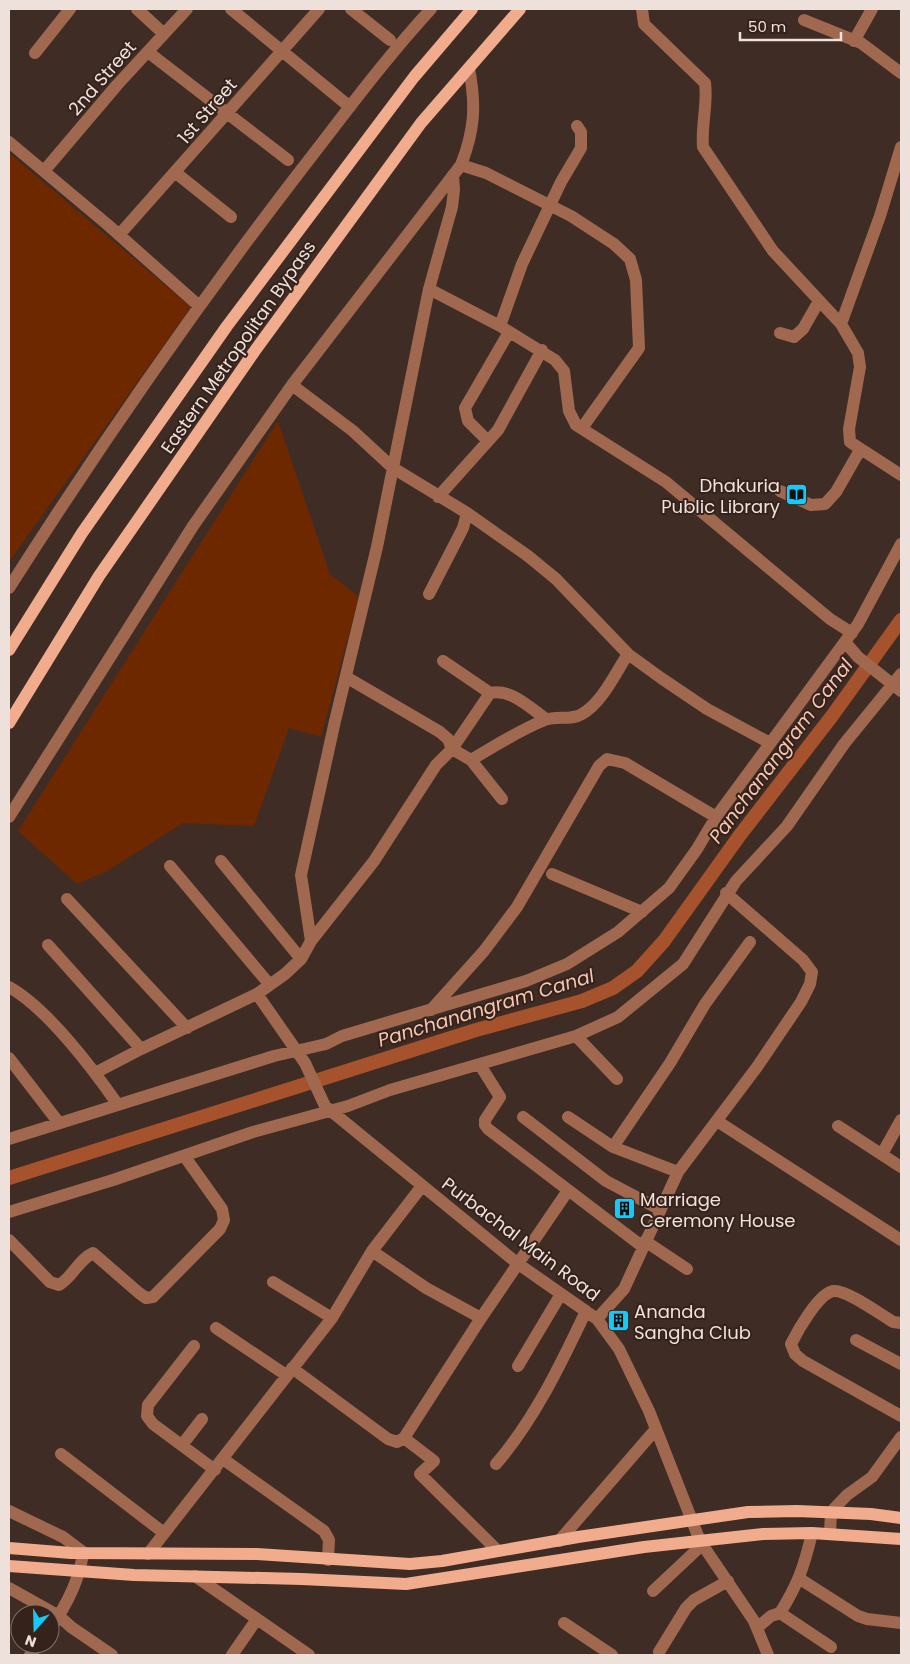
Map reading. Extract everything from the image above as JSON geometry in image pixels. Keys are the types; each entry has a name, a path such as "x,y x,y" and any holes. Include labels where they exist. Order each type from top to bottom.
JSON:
{"main road":[{"name":"Eastern Metropolitan Bypass","path":"9,650 82,532 227,326 414,77 472,9"},
{"name":"Eastern Metropolitan Bypass","path":"9,723 99,576 254,352 421,123 520,9"},
{"path":"9,1548 148,1554 257,1554 410,1564 442,1561 691,1519 772,1511 831,1512 901,1518"},
{"path":"9,1566 81,1572 406,1584 634,1548 763,1534 812,1533 901,1539"}],"street":[{"path":"35,53 70,9"},
{"path":"137,9 164,34"},
{"name":"2nd Street","path":"44,171 187,9"},
{"path":"231,9 350,107"},
{"name":"1st Street","path":"119,235 176,173 319,9"},
{"path":"350,9 390,40"},
{"path":"9,588 198,305 405,36 431,9"},
{"path":"642,9 644,24 705,83 707,95 702,131 703,147 774,251 842,324 858,353 860,367 849,429 850,442 901,475"},
{"path":"854,40 872,9"},
{"path":"804,20 854,40 901,72"},
{"path":"148,52 288,160"},
{"path":"9,817 193,526 292,385 457,170 468,146 475,104 469,68"},
{"path":"488,441 468,421 465,408 504,329 522,264 581,148 581,132 577,126"},
{"path":"9,142 198,305"},
{"path":"842,324 880,216 901,147"},
{"path":"457,170 486,173 551,205 595,230 630,259 636,280 639,348 582,428"},
{"path":"311,941 301,875 377,547 429,288 452,207 457,170"},
{"path":"176,173 231,217"},
{"path":"429,288 542,350 555,360 564,371 569,412 576,425 666,482 830,619 848,638 858,657 897,688"},
{"path":"780,333 794,337 803,330 819,301"},
{"path":"438,497 488,441 507,416 542,350"},
{"path":"292,385 352,431 393,468 467,514 556,579 628,654 707,709 770,742"},
{"path":"780,491 811,505 825,504 836,492 860,450"},
{"path":"429,594 463,528 467,514"},
{"path":"9,1140 274,1056 297,1051 526,981 567,964 618,932 669,888 697,849 716,817 848,638 901,544"},
{"path":"471,760 546,719 573,718 583,714 596,702 628,654"},
{"path":"443,661 490,693"},
{"path":"9,1212 185,1156 253,1132 331,1111 390,1090 576,1036 618,1017 683,964 699,942 726,893 749,865 787,826 844,744 897,688 901,674"},
{"path":"346,677 440,732 448,739 452,749 471,760 502,799"},
{"path":"95,1073 141,1048 257,994 300,959 311,941 382,849 436,765 452,749 490,693 497,691 510,694 546,719"},
{"path":"430,1010 484,951 517,907 599,766 607,759 625,763 716,817"},
{"path":"222,861 300,959"},
{"path":"170,866 270,985"},
{"path":"552,874 642,912"},
{"path":"598,1319 624,1289 659,1209 678,1172 717,1121 801,1002 810,984 812,972 803,960 726,893"},
{"path":"66,899 187,1028"},
{"path":"613,1147 670,1063 705,1004 750,942"},
{"path":"48,945 141,1048"},
{"path":"9,987 34,1004 95,1073 118,1105"},
{"name":"Purbachal Main Road","path":"257,994 305,1063 318,1095 331,1111 517,1263 598,1319 619,1349 656,1429 691,1519 702,1542 757,1628 768,1655"},
{"path":"576,1036 617,1079"},
{"path":"9,1058 59,1123"},
{"path":"480,1065 500,1097 485,1120 485,1125 567,1192 644,1244 687,1269"},
{"path":"524,1117 594,1172 659,1209"},
{"path":"568,1117 613,1147 678,1172"},
{"path":"882,1154 901,1120"},
{"path":"717,1121 901,1240"},
{"path":"838,1126 901,1167"},
{"path":"9,1240 50,1282 59,1285 66,1281 87,1256 93,1253 139,1293 146,1298 153,1297 220,1229 224,1220 222,1209 185,1156"},
{"path":"148,1554 224,1459 289,1371 332,1318 372,1251 422,1186"},
{"path":"216,1328 289,1371 388,1439 397,1442 404,1438 517,1263 567,1192"},
{"path":"372,1251 426,1288 481,1318"},
{"path":"273,1282 332,1318"},
{"path":"901,1323 893,1322 845,1293 834,1290 824,1294 790,1344 795,1354 803,1361 901,1416"},
{"path":"518,1366 561,1294"},
{"path":"496,1464 508,1450 535,1410 586,1311"},
{"path":"856,1340 901,1364"},
{"path":"194,1346 148,1405 147,1416 153,1424 215,1470"},
{"path":"182,1446 202,1420"},
{"path":"559,1541 656,1429"},
{"path":"830,1534 831,1512 847,1495 872,1476 901,1437"},
{"path":"404,1438 434,1461 420,1474 498,1551"},
{"path":"61,1454 164,1533"},
{"path":"224,1459 324,1531 330,1540 328,1560"},
{"path":"9,1511 63,1537 83,1552 81,1572 60,1614"},
{"path":"757,1628 771,1616 780,1613 800,1578 812,1533"},
{"path":"653,1591 702,1542"},
{"path":"195,1576 309,1655"},
{"path":"800,1578 858,1616 867,1620 901,1623"},
{"path":"659,1652 694,1600 728,1581"},
{"path":"9,1588 38,1604"},
{"path":"780,1613 831,1648"},
{"path":"60,1617 71,1628 112,1655"},
{"path":"233,1655 257,1619"},
{"path":"564,1623 612,1655"}],"shaded area":[{"path":"9,153 191,307 9,562"},
{"path":"278,421 330,574 359,597 321,737 289,728 254,826 183,823 109,870 77,884 18,831"}],"waterway":[{"name":"Panchanangram Canal","path":"9,1178 476,1030 582,1001 613,988 637,971 664,941 740,835 832,716 901,620"}],"place":[{"name":"Dhakuria Public Library","path":"796,495"},
{"name":"Marriage Ceremony House","path":"624,1209"},
{"name":"Ananda Sangha Club","path":"618,1321"}]}
